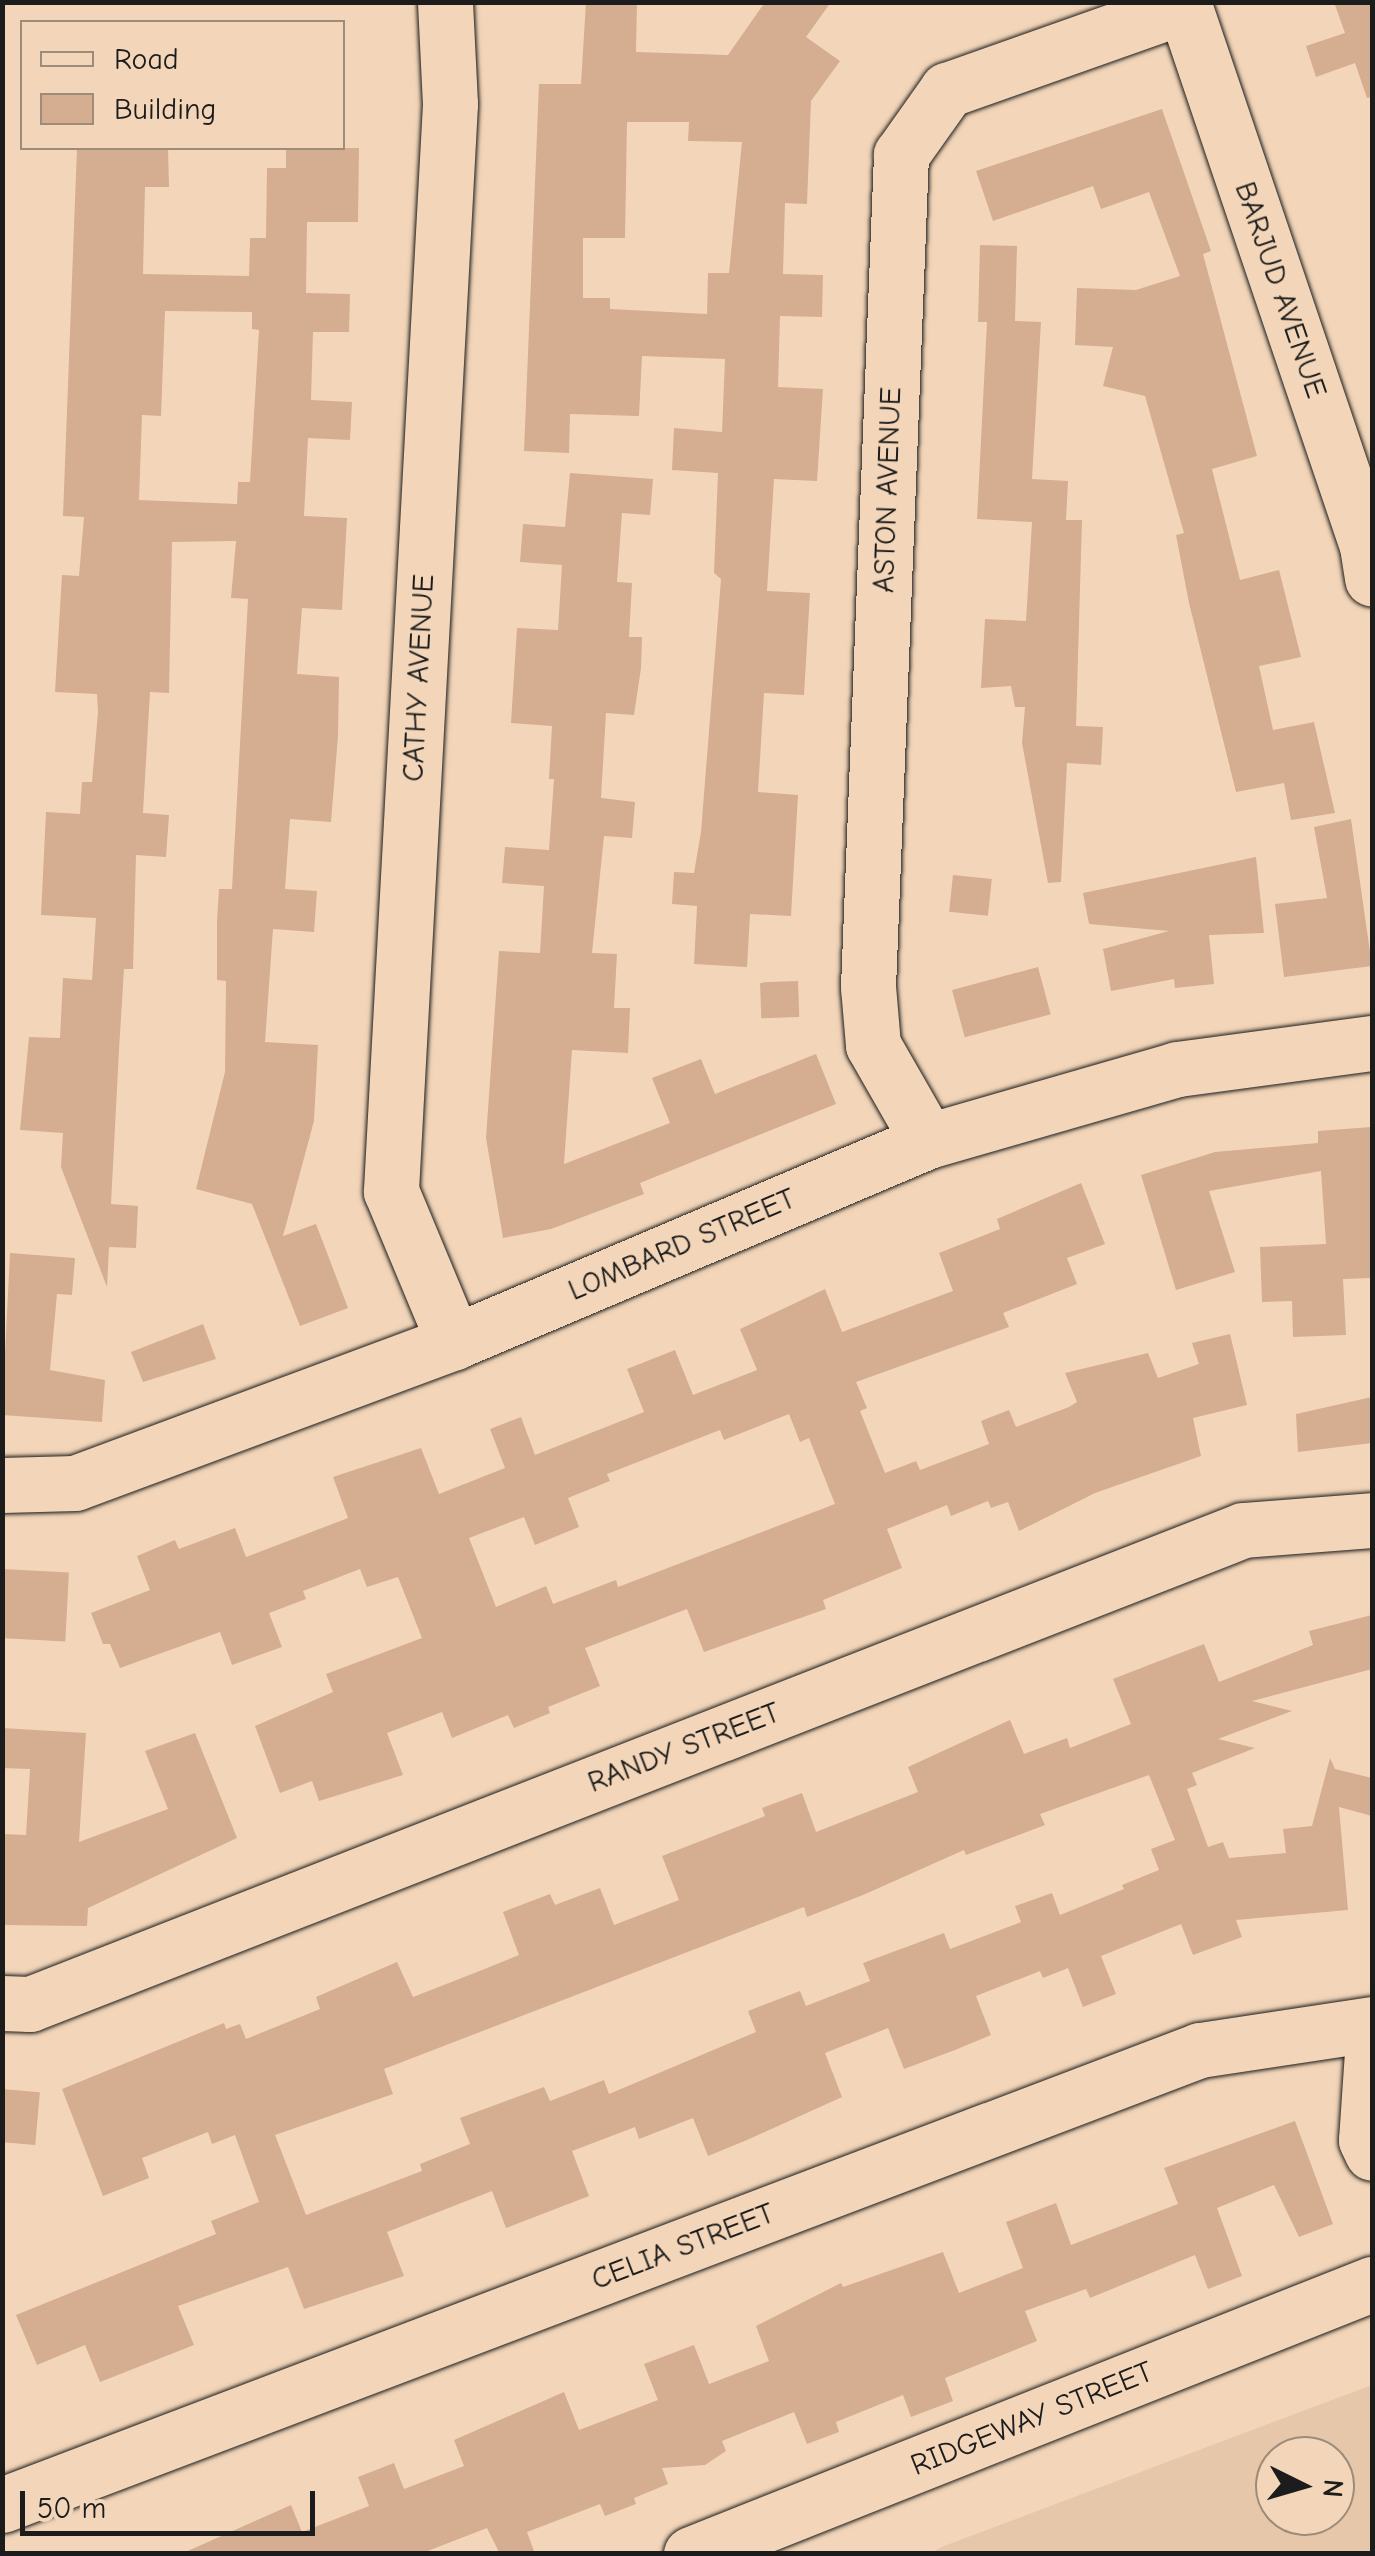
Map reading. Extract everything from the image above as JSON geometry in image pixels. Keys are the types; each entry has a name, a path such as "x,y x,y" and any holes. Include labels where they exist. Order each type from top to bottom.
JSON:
{"street":[{"name":"CATHY AVENUE","path":"445,2 450,104 391,1191 454,1342"},
{"name":"BARJUD AVENUE","path":"1183,4 1372,579"},
{"name":"ASTON AVENUE","path":"928,1141 873,1045 868,987 901,155 946,90 1183,4"},
{"name":"LOMBARD STREET","path":"2,1485 76,1483 454,1342 928,1141 1177,1070 1372,1043"},
{"name":"RANDY STREET","path":"2,2003 30,2004 1243,1530 1372,1520"},
{"name":"CELIA STREET","path":"2,2505 1200,2050 1372,2024"},
{"path":"1372,2052 1366,2140 1372,2153"},
{"name":"RIDGEWAY STREET","path":"691,2554 1372,2284"}],"shaded area":[{"path":"1372,2385 1372,2553 931,2553 944,2546"}],"building":[{"path":"586,2 637,2 636,52 728,55 765,2 831,2 806,37 840,61 811,101 807,204 785,203 783,274 823,275 822,317 780,316 778,387 823,389 817,481 774,479 767,591 810,593 804,695 764,693 758,792 798,795 791,916 750,914 747,967 694,964 697,906 672,904 674,872 694,873 701,832 721,579 714,573 718,473 672,470 674,428 722,432 725,359 642,356 639,416 570,414 569,453 524,451 539,84 581,84","holes":["627,122 689,122 688,141 742,142 729,273 708,273 707,314 610,309 610,298 583,298 583,238 625,238"]},
{"path":"1334,2 1372,2 1372,97 1367,98 1355,63 1316,77 1306,46 1345,33"},
{"path":"1162,109 1211,251 1203,254 1257,456 1212,469 1240,580 1279,570 1301,657 1259,666 1273,730 1314,722 1335,813 1291,820 1284,783 1236,792 1189,603 1176,535 1184,533 1145,396 1103,386 1113,347 1075,345 1077,288 1136,290 1180,276 1149,192 1101,209 1093,186 993,221 976,171"},
{"path":"359,148 358,222 307,222 306,293 350,294 349,332 313,332 311,400 352,402 350,440 308,438 304,516 347,518 342,610 302,608 297,674 339,677 338,736 331,822 290,819 285,889 317,891 314,932 273,929 265,1042 318,1045 314,1121 283,1236 316,1224 348,1308 300,1326 252,1204 196,1189 225,1072 226,981 217,980 217,920 219,889 232,889 248,599 231,598 236,541 172,542 169,693 150,692 143,813 169,815 166,857 136,855 133,969 124,969 111,1204 138,1206 136,1248 109,1247 107,1287 61,1167 63,1133 20,1130 29,1037 60,1038 63,978 92,980 96,918 41,915 46,812 80,814 82,782 92,782 97,694 55,692 62,575 79,576 84,517 63,516 77,150 168,150 169,187 145,187 143,274 249,276 250,238 266,238 267,168 286,168 286,150","holes":["165,311 252,312 252,329 259,330 250,482 238,482 237,504 139,500 142,415 161,416"]},
{"path":"980,245 1017,246 1015,321 1041,322 1032,479 1068,481 1066,520 1082,520 1076,726 1103,727 1101,765 1067,763 1061,882 1048,883 1022,743 1025,707 1015,707 1011,686 981,688 985,619 1026,621 1032,522 977,519 987,322 978,322"},
{"path":"570,473 653,479 650,515 622,513 617,582 632,583 629,637 642,637 641,668 634,715 606,713 601,798 635,802 632,838 604,836 592,953 617,954 614,1008 630,1008 628,1053 572,1050 564,1164 670,1123 652,1078 701,1059 715,1094 816,1054 836,1104 640,1183 644,1194 551,1229 503,1238 486,1138 499,951 540,953 544,886 502,883 505,847 549,850 554,779 549,779 552,726 511,723 517,628 558,630 562,565 520,562 523,524 565,527"},
{"path":"1351,819 1372,966 1284,977 1275,904 1327,898 1314,827"},
{"path":"1256,857 1264,933 1209,935 1214,984 1175,988 1174,979 1111,991 1103,949 1169,931 1089,924 1083,893"},
{"path":"953,875 992,879 988,916 949,912"},
{"path":"1038,967 1051,1014 965,1037 952,990"},
{"path":"798,981 799,1017 761,1018 760,982"},
{"path":"1371,1127 1372,1278 1343,1279 1346,1335 1293,1337 1292,1301 1262,1302 1260,1247 1326,1244 1321,1171 1209,1191 1235,1272 1176,1290 1141,1175 1215,1152 1318,1143 1318,1131"},
{"path":"1081,1183 1105,1244 1067,1258 1077,1284 1003,1313 1009,1327 856,1382 867,1408 860,1411 885,1473 916,1461 920,1470 989,1444 981,1421 1009,1410 1016,1427 1069,1407 1077,1402 1065,1373 1148,1353 1158,1378 1199,1364 1192,1343 1230,1334 1247,1405 1193,1418 1201,1456 1095,1493 1019,1531 1008,1502 991,1508 988,1501 951,1516 947,1505 887,1529 902,1568 823,1600 826,1609 704,1652 687,1609 585,1648 600,1686 548,1707 550,1713 514,1728 508,1715 452,1738 442,1712 387,1733 403,1775 319,1801 312,1781 280,1793 255,1726 333,1692 326,1674 422,1638 398,1577 367,1587 360,1569 303,1591 306,1599 269,1613 282,1647 232,1665 220,1632 120,1668 110,1644 103,1644 91,1613 150,1590 137,1556 175,1540 179,1549 235,1528 246,1557 348,1518 333,1477 421,1448 439,1494 505,1468 490,1429 521,1417 535,1455 644,1412 627,1369 675,1350 693,1395 757,1370 740,1329 825,1289 842,1332 953,1291 939,1253 1000,1229 997,1219","holes":["789,1414 800,1442 809,1438 835,1504 618,1587 616,1580 553,1604 546,1586 496,1607 469,1538 524,1517 535,1545 579,1527 568,1498 610,1481 607,1474 720,1430 724,1440"]},
{"path":"10,1253 75,1258 72,1295 57,1294 50,1370 105,1380 102,1422 2,1415"},
{"path":"203,1324 216,1359 143,1382 131,1352"},
{"path":"1372,1397 1372,1443 1298,1452 1296,1414"},
{"path":"2,1569 69,1573 65,1641 2,1638"},
{"path":"1372,1615 1372,1669 1252,1701 1292,1711 1218,1739 1255,1748 1192,1773 1197,1785 1187,1789 1208,1847 1223,1842 1229,1858 1286,1853 1283,1829 1312,1826 1330,1758 1335,1769 1372,1778 1372,1816 1339,1807 1348,1910 1236,1920 1242,1937 1193,1955 1181,1924 1101,1956 1116,1994 1083,2007 1068,1968 1043,1978 1040,1971 976,1996 991,2035 955,2050 904,2069 888,2028 825,2053 842,2097 708,2156 693,2118 639,2139 635,2127 572,2151 589,2196 506,2228 492,2191 387,2232 404,2276 304,2309 288,2267 178,2306 194,2345 100,2382 85,2345 37,2365 16,2315 216,2234 211,2221 259,2202 235,2135 212,2144 208,2132 142,2158 149,2178 103,2196 62,2089 224,2023 226,2029 240,2024 246,2039 320,2009 316,1997 397,1962 413,1997 477,1972 519,1955 503,1912 550,1894 555,1905 600,1888 614,1925 679,1900 662,1856 765,1816 762,1808 802,1793 816,1832 918,1792 908,1767 1010,1720 1024,1754 1067,1738 1070,1748 1131,1724 1113,1679 1204,1644 1219,1682 1313,1645 1309,1631","holes":["1149,1775 1175,1840 1151,1849 1159,1870 1122,1885 1124,1889 1060,1915 1052,1893 1015,1906 1021,1922 950,1949 944,1933 863,1963 870,1981 806,2006 800,1991 748,2011 756,2032 609,2094 604,2080 550,2101 544,2087 460,2118 470,2144 420,2164 422,2171 306,2215 275,2135 393,2094 384,2069 804,1907 807,1917 964,1850 966,1855 1045,1825 1040,1814"]},
{"path":"2,1728 86,1733 79,1842 168,1809 145,1751 195,1733 237,1838 88,1908 87,1926 2,1925 2,1834 26,1835 30,1769 2,1768"},
{"path":"2,2089 40,2092 35,2145 2,2142"},
{"path":"1295,2121 1333,2224 1299,2237 1274,2185 1217,2208 1242,2276 1208,2289 1195,2255 1090,2298 1086,2289 1025,2311 1037,2341 945,2378 953,2401 911,2417 903,2395 836,2422 839,2432 807,2444 794,2412 722,2441 726,2451 705,2465 662,2468 668,2484 634,2498 636,2504 605,2516 600,2504 527,2532 535,2554 500,2554 487,2528 420,2554 181,2554 291,2505 302,2532 369,2506 358,2477 394,2463 404,2489 464,2466 454,2440 564,2392 579,2430 658,2400 644,2364 694,2345 709,2384 769,2361 756,2326 841,2283 843,2287 943,2252 959,2293 1023,2268 1006,2222 1056,2203 1071,2245 1178,2204 1164,2168"}]}
